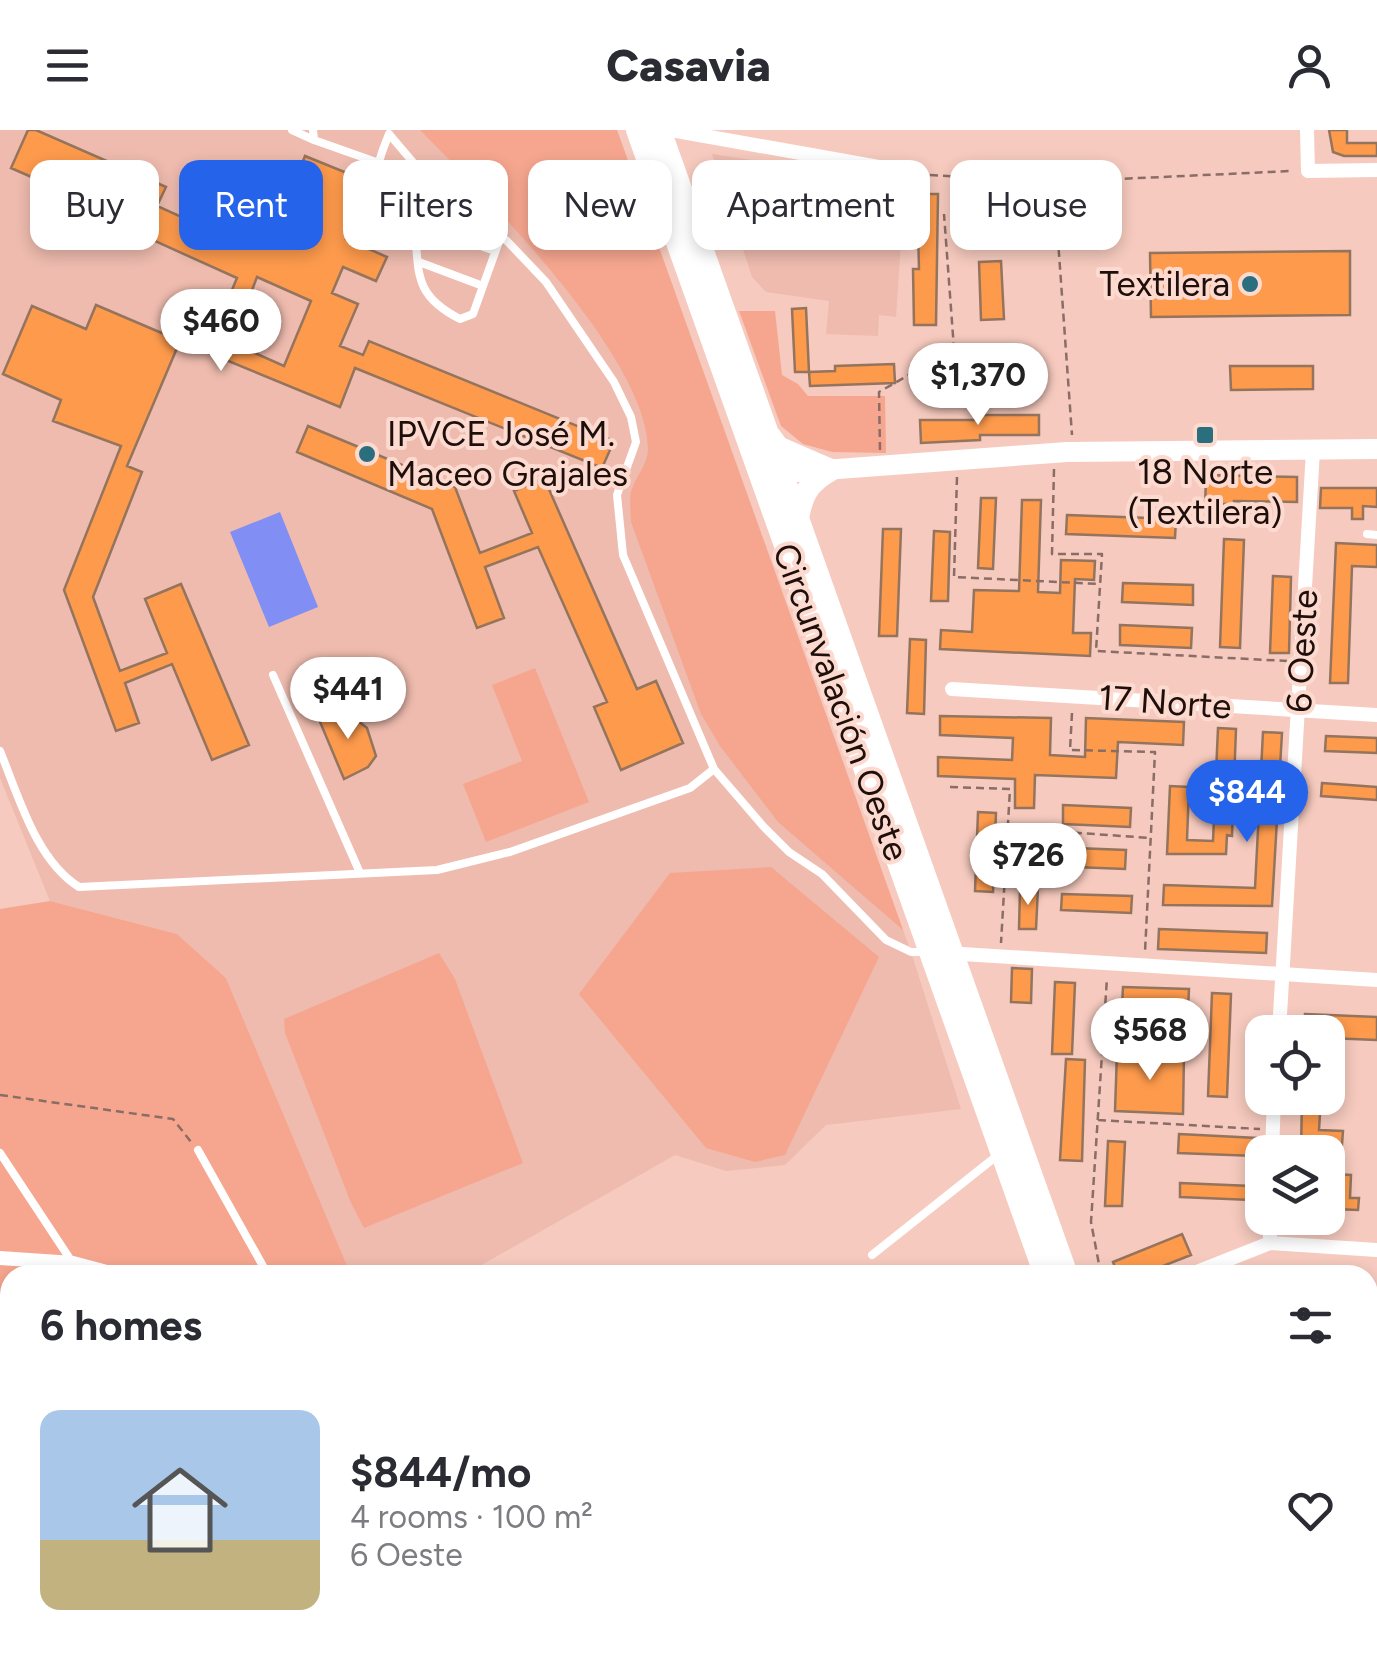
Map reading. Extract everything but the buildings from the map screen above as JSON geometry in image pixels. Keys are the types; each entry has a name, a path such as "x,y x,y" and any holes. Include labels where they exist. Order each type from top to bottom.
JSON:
{"main road":[{"name":"Circunvalación Oeste","path":"637,130 770,474 941,952 1011,1150 1042,1265"},
{"name":"Circunvalación Oeste","path":"660,130 765,430 770,474 798,522 941,952"},
{"path":"765,430 778,447 831,470"},
{"path":"770,474 1064,452 1377,449"},
{"path":"798,522 801,500 812,480 831,470"},
{"name":"Circunvalación Oeste","path":"1011,1150 1063,1265"}],"street":[{"path":"671,130 839,160"},
{"path":"1307,130 1308,171 1377,170"},
{"name":"6 Oeste","path":"1280,1015 1314,450"},
{"name":"17 Norte","path":"952,689 1377,715"},
{"path":"941,952 1377,980"},
{"path":"1272,1135 1273,1115"},
{"path":"1270,1235 1270,1244"},
{"path":"1215,1265 1270,1244 1377,1250"},
{"path":"0,1258 80,1265"}],"lane":[{"path":"292,130 314,135 372,160"},
{"path":"378,160 389,132 412,160"},
{"path":"508,244 546,282 614,382 631,416 636,442 617,495 624,555 714,769 788,852 822,874 886,940 911,952 941,952"},
{"path":"418,250 422,289 436,306 460,319 474,314 495,251"},
{"path":"419,262 483,286"},
{"path":"273,675 360,873"},
{"path":"0,752 34,832 62,876 79,887 437,870 510,852 690,788 714,769"},
{"path":"198,1150 262,1265"},
{"path":"872,1255 1011,1150"},
{"path":"0,1153 72,1263"}],"path":[{"path":"1122,179 1308,171"},
{"path":"880,453 880,392 954,349 944,214"},
{"path":"1057,250 1064,452 1052,554 1102,554 1096,651 1302,662"},
{"path":"958,461 954,577 1100,584"},
{"path":"1072,696 1070,750 1155,752 1144,965"},
{"path":"950,788 1010,789 1000,956"},
{"path":"1008,828 1150,838"},
{"path":"1099,1265 1091,1222 1108,963"},
{"path":"0,1095 172,1120 198,1150"},
{"path":"1097,1120 1272,1130"}],"shaded area":[{"name":"IPVCE José M. Maceo Grajales","path":"0,130 617,130 628,160 528,160 528,250 660,250 911,952 961,1109 826,1125 785,1165 726,1171 675,1155 482,1265 347,1265 226,978 177,934 50,901 0,778"},
{"path":"420,130 617,130 628,160 528,160 528,244 508,222 508,160 449,160"},
{"path":"712,154 752,160 714,160"},
{"path":"533,250 660,250 903,930 778,822 720,746 701,714 631,522 631,492 648,449 641,411 621,369"},
{"path":"743,250 900,250 896,317 879,315 878,336 826,334 829,301 766,292 752,277"},
{"path":"739,311 775,311 782,375 798,384 808,396 885,396 886,453 832,452 803,444 781,426"},
{"path":"535,668 589,802 486,842 463,784 522,761 492,685"},
{"path":"771,867 879,957 785,1155 755,1162 706,1148 579,994 670,873"},
{"path":"50,901 177,934 226,978 347,1265 0,1265 0,909"},
{"path":"439,953 455,979 523,1163 364,1228 285,1033 284,1019"}],"water":[{"path":"280,512 318,607 269,627 230,532"}],"place":[{"name":"Textilera","path":"1250,284"},
{"name":"18 Norte (Textilera)","path":"1205,435"},
{"name":"IPVCE José M. Maceo Grajales","path":"367,454"}]}
